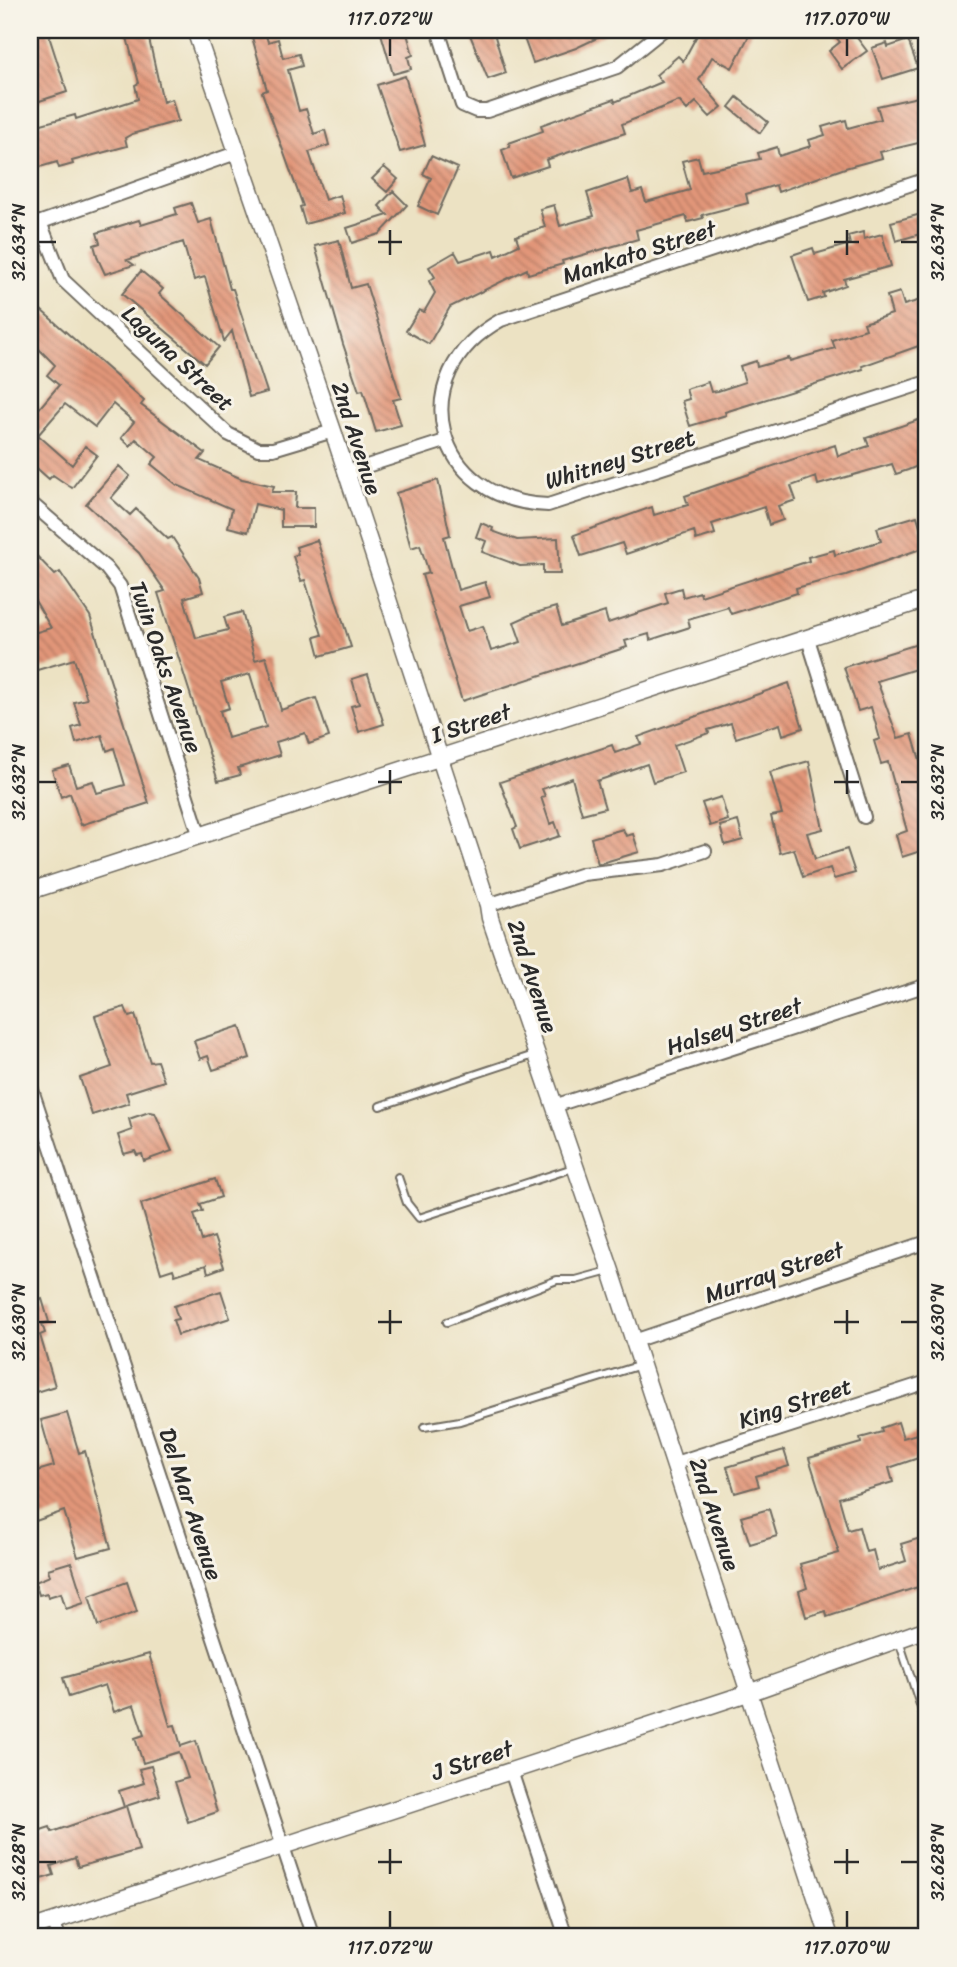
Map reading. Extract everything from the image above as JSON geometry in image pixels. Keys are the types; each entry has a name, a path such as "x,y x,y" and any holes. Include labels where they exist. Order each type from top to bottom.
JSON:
{"street":[{"name":"2nd Avenue","path":"195,30 333,431 535,1055 611,1271 829,1937"},
{"path":"438,30 462,105 476,111 487,111 617,67 663,30"},
{"path":"35,224 236,153"},
{"name":"Mankato Street","path":"445,441 442,406 450,371 466,346 501,320 927,178"},
{"name":"Laguna Street","path":"35,224 62,280 228,434 258,449 273,449 333,431"},
{"name":"Whitney Street","path":"445,441 460,466 482,486 507,499 548,505 927,382"},
{"path":"345,473 445,441"},
{"name":"Twin Oaks Avenue","path":"30,502 106,568 120,586 200,837"},
{"name":"I Street","path":"30,891 927,599"},
{"path":"808,639 864,817"},
{"path":"488,905 583,874 663,865 705,851"},
{"name":"Halsey Street","path":"554,1106 927,985"},
{"name":"Del Mar Avenue","path":"30,1084 313,1937"},
{"name":"Murray Street","path":"634,1341 927,1242"},
{"name":"King Street","path":"675,1463 927,1382"},
{"name":"J Street","path":"30,1929 748,1693 927,1629"},
{"path":"511,1771 566,1937"},
{"path":"53,1921 59,1937"}],"lane":[{"path":"380,1106 535,1055"},
{"path":"398,1177 407,1203 419,1218 574,1168"},
{"path":"447,1322 557,1280 576,1280 611,1271"},
{"path":"424,1427 460,1421 642,1364"},
{"path":"898,1639 927,1726"}],"building":[{"path":"30,30 47,30 67,92 30,104 30,79 37,77 30,54"},
{"path":"125,30 147,30 163,102 172,99 178,121 132,134 125,138 127,146 72,161 73,164 59,168 57,162 30,170 30,127 75,115 76,119 138,99 135,85 139,83"},
{"path":"250,30 264,30 268,42 278,39 283,58 299,54 302,66 288,70 299,111 306,109 314,134 325,130 329,145 309,152 325,200 340,195 345,213 305,224 300,207 303,206 262,92 267,90"},
{"path":"380,30 406,30 413,55 408,57 411,69 393,74"},
{"path":"468,30 493,30 506,73 488,79"},
{"path":"521,30 538,30 541,39 568,30 614,30 576,48 533,63"},
{"path":"700,30 752,30 732,68 712,57 699,80 722,107 710,117 696,102 687,110 679,101 622,124 625,133 546,160 548,166 511,178 502,150 510,147 509,143 543,131 541,125 614,99 615,102 662,82 656,75 678,56 683,61"},
{"path":"830,30 851,30 867,51 842,69 829,51 840,42"},
{"path":"908,40 918,68 883,79 872,48 887,43 888,47"},
{"path":"405,76 425,145 400,152 377,85"},
{"path":"927,95 927,141 880,152 882,158 778,192 776,185 746,194 748,203 702,215 703,218 688,222 686,216 636,230 638,239 562,261 563,264 528,274 527,269 450,307 429,344 406,331 419,310 424,312 435,293 429,281 435,277 429,267 455,252 460,261 494,250 496,256 519,245 516,236 545,227 540,209 554,205 560,226 594,216 587,193 628,179 632,193 642,190 646,202 690,190 682,161 698,157 702,171 760,159 758,153 777,147 779,156 811,146 809,140 825,135 822,127 846,120 848,128 881,119 877,106"},
{"path":"737,97 768,122 760,133 729,107"},
{"path":"431,156 458,168 437,215 418,206 431,178 423,174"},
{"path":"384,167 398,179 387,192 372,179"},
{"path":"393,191 407,205 380,234 352,243 347,228 388,215 379,206"},
{"path":"191,203 198,223 211,219 230,289 233,289 267,392 249,397 232,331 224,341 205,277 194,280 183,242 127,260 134,265 105,274 98,259 94,245 100,243 97,233 139,220 141,225 177,214 175,208"},
{"path":"925,213 927,232 896,241 891,222"},
{"path":"863,232 864,239 882,234 891,266 844,279 846,285 808,302 792,255 813,248 815,254 850,244 848,236"},
{"path":"339,240 351,288 366,284 401,398 393,400 401,425 376,432 363,390 359,391 343,344 315,246"},
{"path":"141,271 163,289 159,294 219,347 205,364 122,294"},
{"path":"900,292 904,305 927,298 927,343 862,366 863,369 725,412 726,415 690,426 682,401 689,399 686,389 708,382 711,392 718,391 745,382 740,366 756,361 757,367 789,358 790,361 835,348 832,340 866,329 864,323 892,314 887,296"},
{"path":"41,310 144,401 141,405 205,453 199,460 242,479 274,486 272,492 296,492 295,508 314,508 314,527 281,527 281,510 255,504 248,532 228,527 232,509 177,485 151,464 157,457 136,439 130,446 121,438 134,422 113,404 95,427 65,404 38,435 72,465 85,446 97,455 72,488 53,475 49,479 30,462 30,407 36,412 59,385 47,375 55,365 30,340 30,322"},
{"path":"927,417 927,462 908,470 896,474 892,464 818,485 816,477 791,486 796,500 778,506 783,520 769,525 764,507 712,524 715,534 696,540 694,531 626,554 622,543 581,556 574,535 652,507 654,515 688,505 685,496 835,445 838,456 869,446 866,438"},
{"path":"119,466 130,476 111,498 130,515 136,509 168,539 172,537 199,578 203,592 184,598 196,638 228,630 224,617 242,612 255,660 266,657 281,710 316,698 329,737 309,744 305,733 276,742 280,755 238,768 240,775 218,781 158,593 165,591 139,553 86,504","holes":["250,674 266,727 228,738 220,711 229,708 221,682"]},
{"path":"438,480 450,535 444,537 458,590 485,582 490,597 459,606 467,631 483,626 491,651 521,642 514,622 532,614 556,607 562,626 605,612 608,623 668,603 665,593 681,588 683,597 700,592 701,596 809,561 808,557 834,550 835,555 881,541 877,528 917,516 926,547 846,575 796,588 797,593 731,614 728,607 688,619 690,627 650,640 649,634 625,641 627,647 462,701 422,575 429,573 420,545 411,548 396,493"},
{"path":"481,523 493,528 492,531 517,540 558,538 560,574 543,574 543,565 520,566 482,552 486,541 476,537"},
{"path":"317,540 351,647 320,656 315,637 322,635 305,580 301,581 293,556 298,554 296,547"},
{"path":"30,549 55,575 60,572 90,616 149,803 81,825 70,793 61,797 52,770 69,765 76,786 93,781 97,793 125,785 114,748 107,751 102,735 76,743 72,728 81,725 74,702 87,699 74,659 34,671 30,656 30,652 34,651 30,634 51,628 30,592"},
{"path":"927,641 927,660 918,663 919,668 877,681 898,738 912,734 927,783 927,849 902,857 896,835 907,831 888,762 881,764 874,741 880,739 871,707 858,711 844,667"},
{"path":"368,674 384,724 359,732 351,706 359,704 352,679"},
{"path":"789,683 803,728 783,735 780,724 736,738 731,723 708,730 709,733 674,745 683,772 653,782 647,764 597,781 605,808 582,814 572,778 542,789 545,796 541,797 550,824 555,822 560,836 520,849 513,829 517,827 500,782 612,745 615,753 641,744 638,737"},
{"path":"809,761 823,829 807,833 815,859 847,849 855,873 834,879 830,868 803,877 794,849 780,853 771,816 782,814 770,772"},
{"path":"721,797 728,820 710,826 702,803"},
{"path":"738,821 743,840 725,845 720,826"},
{"path":"623,829 626,836 633,834 639,852 598,864 591,838"},
{"path":"125,1007 129,1017 135,1015 150,1062 157,1061 164,1081 126,1093 129,1103 92,1115 80,1078 112,1067 95,1016"},
{"path":"240,1026 250,1058 213,1070 208,1056 200,1059 194,1041"},
{"path":"149,1112 155,1113 172,1151 144,1161 142,1154 137,1155 135,1151 124,1154 118,1135 132,1130 129,1119"},
{"path":"215,1179 221,1197 200,1204 203,1211 194,1214 202,1241 214,1237 224,1267 208,1273 206,1265 175,1275 173,1269 161,1273 141,1204"},
{"path":"221,1291 230,1318 178,1335 173,1320 178,1319 174,1306"},
{"path":"30,1294 33,1294 35,1301 42,1299 49,1322 42,1324 45,1333 40,1335 55,1386 36,1392 30,1370"},
{"path":"67,1413 79,1453 85,1451 111,1548 78,1557 64,1511 30,1523 30,1473 54,1466 41,1420"},
{"path":"898,1422 903,1438 927,1431 927,1455 889,1468 893,1482 839,1498 848,1530 859,1527 866,1552 873,1550 878,1570 906,1561 901,1544 927,1536 927,1584 827,1617 826,1611 806,1617 799,1591 807,1588 800,1564 839,1553 809,1458 861,1443 860,1438 882,1432 881,1428"},
{"path":"784,1450 789,1466 756,1476 759,1486 735,1493 727,1467"},
{"path":"769,1509 777,1536 750,1544 741,1517"},
{"path":"71,1562 84,1603 66,1609 61,1593 48,1597 47,1593 39,1595 35,1582 50,1576 48,1569"},
{"path":"127,1582 137,1612 98,1626 89,1596"},
{"path":"149,1654 170,1726 175,1725 181,1746 196,1741 217,1812 188,1822 175,1782 188,1778 179,1752 143,1763 135,1738 144,1735 134,1705 114,1712 105,1685 69,1697 63,1678"},
{"path":"151,1766 160,1795 126,1806 139,1850 78,1867 75,1858 51,1866 54,1875 38,1880 30,1854 30,1838 36,1836 35,1832 50,1827 52,1832 124,1807 119,1791 144,1783 139,1769"}]}
